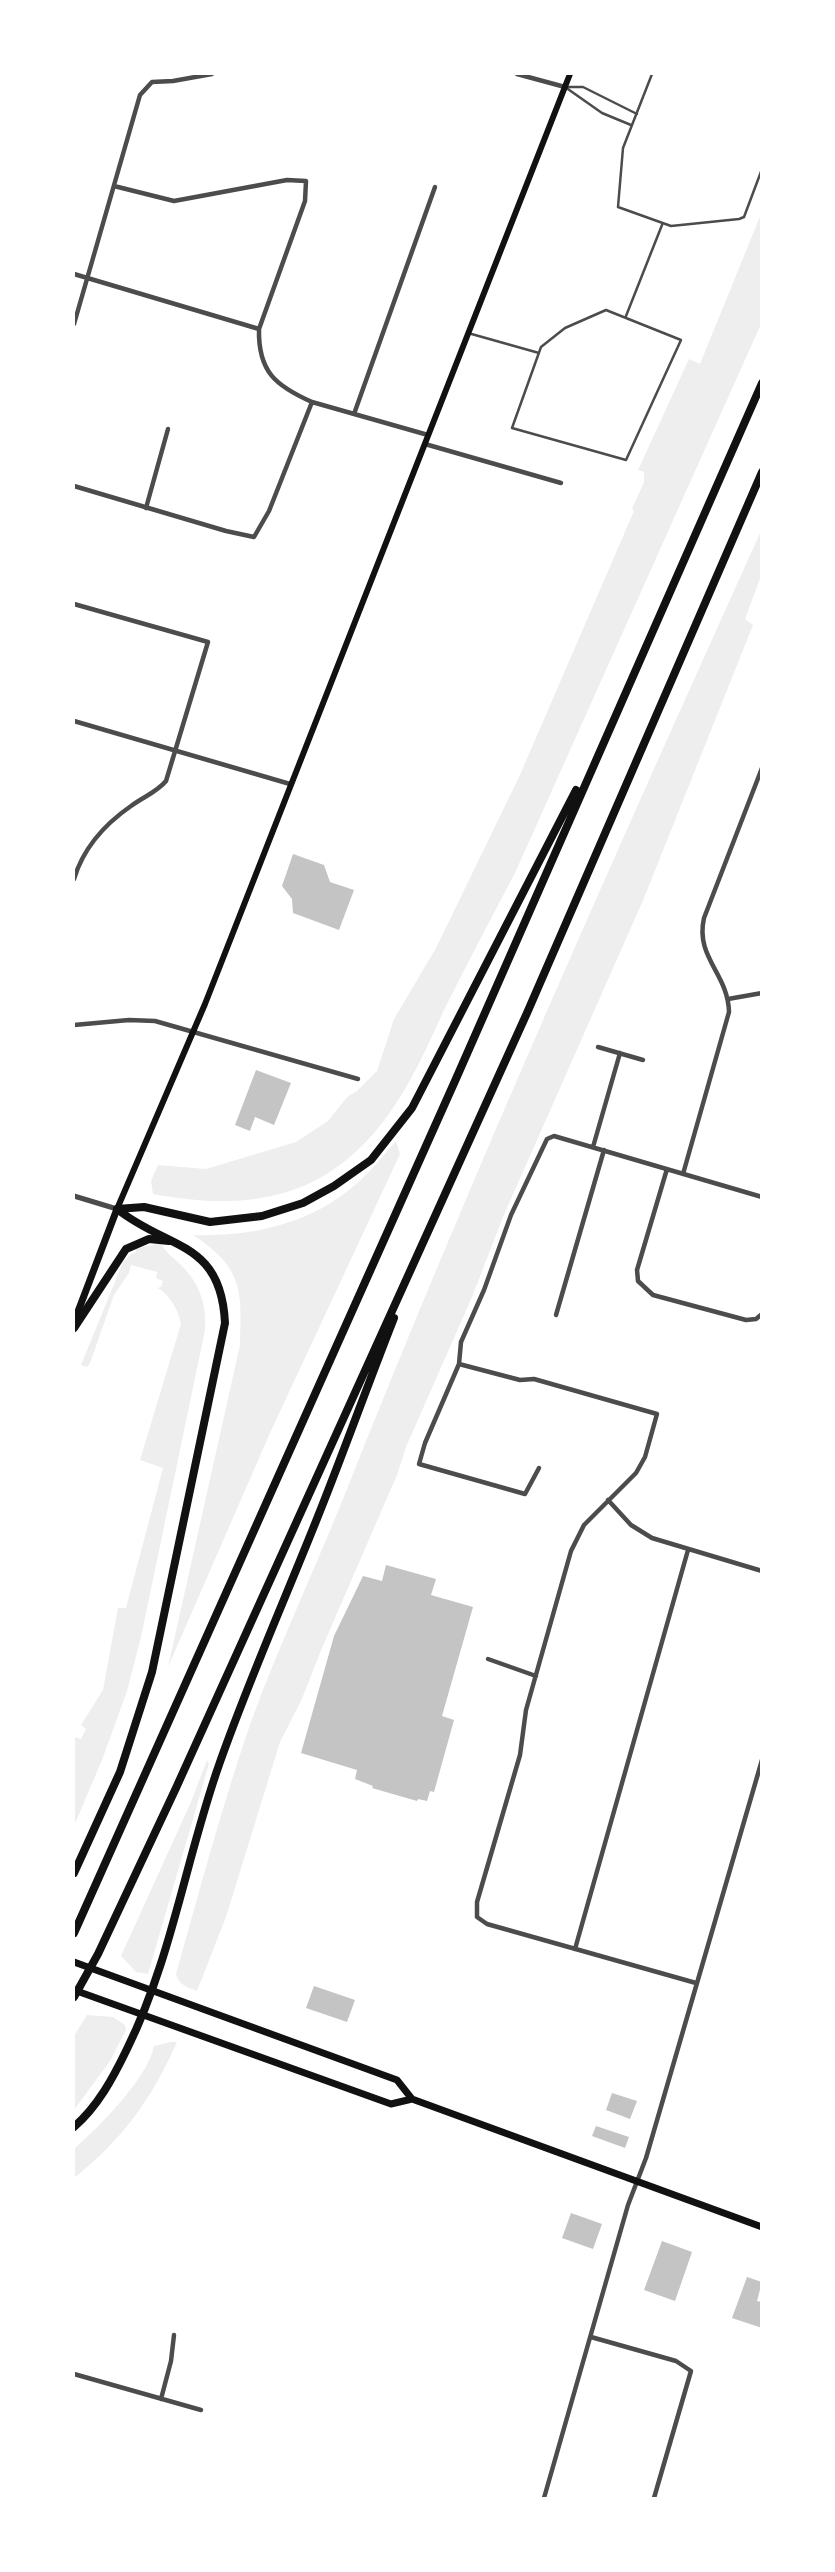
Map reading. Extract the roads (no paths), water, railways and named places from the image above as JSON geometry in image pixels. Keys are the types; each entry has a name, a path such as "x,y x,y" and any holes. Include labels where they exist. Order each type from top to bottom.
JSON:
{"highway":[{"path":"74,1933 455,1081 761,383"},
{"path":"74,1997 98,1954 176,1788 527,1013 761,472"},
{"path":"117,1209 144,1207 210,1222 262,1216 303,1203 334,1186 371,1160 412,1108 610,725"},
{"path":"74,1873 120,1772 152,1672 223,1344 225,1323 224,1304 214,1274 197,1254 158,1232 137,1225 117,1209"},
{"path":"74,1328 126,1249 149,1239 176,1242"},
{"path":"74,2127 90,2113 144,2015 219,1765 260,1652 323,1503 418,1253"}],"main road":[{"path":"74,1322 117,1209 194,1031 570,74"},
{"path":"74,1962 397,2080 412,2099 761,2227"},
{"path":"74,1990 391,2104 412,2099"}],"street":[{"path":"74,324 140,95 152,82 212,74"},
{"path":"517,74 565,87"},
{"path":"114,186 174,201 287,180 306,181 304,201 259,329 262,359 273,378 285,389 312,402 428,435"},
{"path":"354,414 435,187"},
{"path":"74,274 259,329"},
{"path":"74,486 254,537 269,512 312,402"},
{"path":"146,508 168,429"},
{"path":"424,444 561,483"},
{"path":"74,604 208,642 166,781 99,833 85,853 74,879"},
{"path":"74,721 290,784"},
{"path":"683,1174 725,1028 729,999 723,982 703,948 701,932 761,768"},
{"path":"729,999 761,993"},
{"path":"74,1025 145,1020 194,1031 358,1079"},
{"path":"598,1047 643,1060"},
{"path":"593,1147 620,1054"},
{"path":"539,1468 525,1494 419,1464 425,1443 459,1364 461,1342 484,1290 511,1215 544,1143 550,1137 593,1147 761,1197"},
{"path":"556,1315 604,1150"},
{"path":"667,1169 637,1270 638,1281 653,1294 746,1320 755,1319 761,1314"},
{"path":"74,1196 117,1209"},
{"path":"459,1364 520,1380 534,1379 657,1414 645,1457 635,1473 584,1525 571,1551 526,1710 520,1755 477,1902 477,1917 487,1924 696,1983"},
{"path":"608,1500 640,1532 688,1550 761,1571"},
{"path":"575,1949 688,1550"},
{"path":"488,1659 536,1676"},
{"path":"544,2498 761,1760"},
{"path":"161,2399 172,2361 174,2335"},
{"path":"591,2337 676,2361 691,2371 654,2498"},
{"path":"74,2374 201,2410"}],"lane":[{"path":"652,74 623,148 618,207 671,226 744,216 761,169"},
{"path":"565,87 583,87 637,114"},
{"path":"565,87 602,113 632,126"},
{"path":"626,317 662,225"},
{"path":"606,310 626,317 681,340 626,460 512,428 546,342 559,331 606,310"},
{"path":"468,333 539,354"}]}
